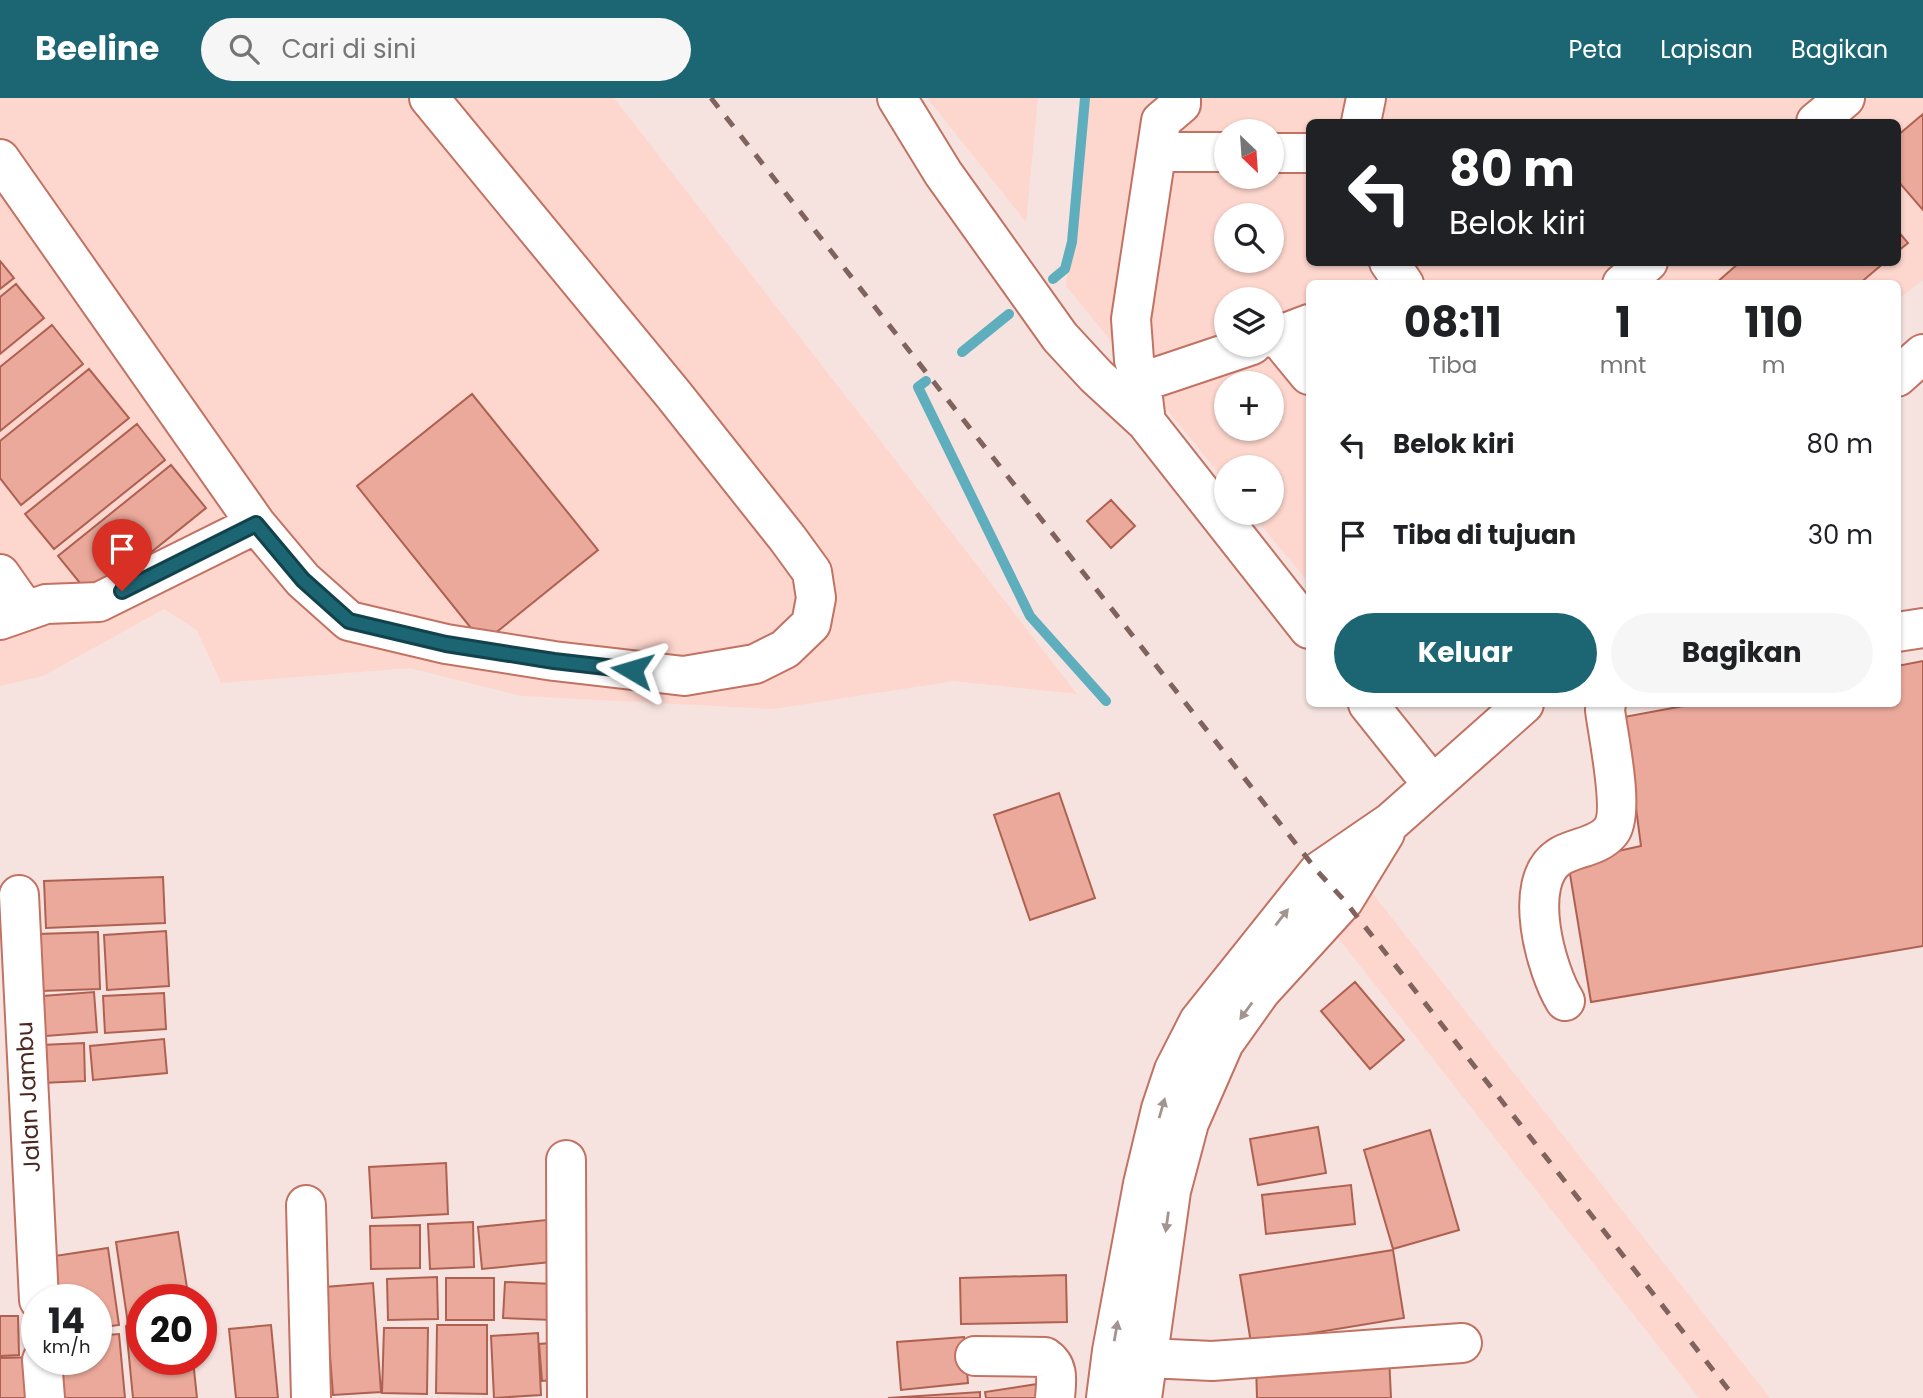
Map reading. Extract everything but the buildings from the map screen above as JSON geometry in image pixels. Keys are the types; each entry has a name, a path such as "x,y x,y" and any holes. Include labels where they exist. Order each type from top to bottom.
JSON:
{"street":[{"path":"0,159 256,524 303,580 349,621 446,644 554,661 684,676 755,664 785,649 811,624 816,598 812,572 673,394 429,98"},
{"path":"897,98 943,173 1060,337 1127,387 1146,422 1306,625"},
{"path":"1362,119 1366,98"},
{"path":"1820,119 1845,98"},
{"path":"1127,387 1134,360 1130,319 1161,117 1214,145"},
{"path":"1284,153 1306,153"},
{"path":"1627,280 1643,266"},
{"path":"1284,345 1306,371"},
{"path":"1901,373 1923,354"},
{"path":"1127,387 1215,357"},
{"path":"0,574 13,616 52,603 89,604 99,602 256,524"},
{"path":"1901,631 1923,628"},
{"path":"1370,707 1432,784"},
{"path":"1106,1398 1143,1184 1161,1109 1174,1070 1199,1021 1318,872 1391,822 1521,707"},
{"path":"1565,1001 1552,978 1544,944 1540,902 1542,879 1549,865 1561,856 1593,844 1611,831 1617,812 1617,796 1606,707"},
{"path":"1142,1398 1171,1191 1189,1124 1224,1043 1261,991 1344,900 1391,822"},
{"name":"Jalan Jambu","path":"19,895 38,1284"},
{"path":"566,1160 567,1398"},
{"path":"306,1205 311,1398"},
{"path":"1148,1358 1212,1361 1462,1343"},
{"path":"975,1356 1045,1357 1053,1362 1056,1373 1055,1398"},
{"path":"43,1375 45,1398"}],"shaded area":[{"path":"0,98 614,98 1077,694 954,681 773,709 522,696 410,668 221,683 197,630 164,609 43,676 0,686"},
{"path":"927,98 1038,98 1026,222"},
{"path":"1083,98 1923,98 1923,280 1901,297 1901,280 1306,280 1306,579 1261,525 1284,525 1284,455 1214,455 1214,467 1066,286"},
{"path":"1369,889 1770,1398 1699,1398 1332,930"}],"waterway":[{"path":"1053,279 1065,269 1072,242 1085,98"},
{"path":"962,352 1009,314"},
{"path":"926,381 918,387 1030,616 1106,701"}],"railway":[{"path":"711,98 1318,872 1344,900 1735,1398"}],"route":[{"path":"122,591 256,524 303,580 349,621 446,644 632,670"}]}
